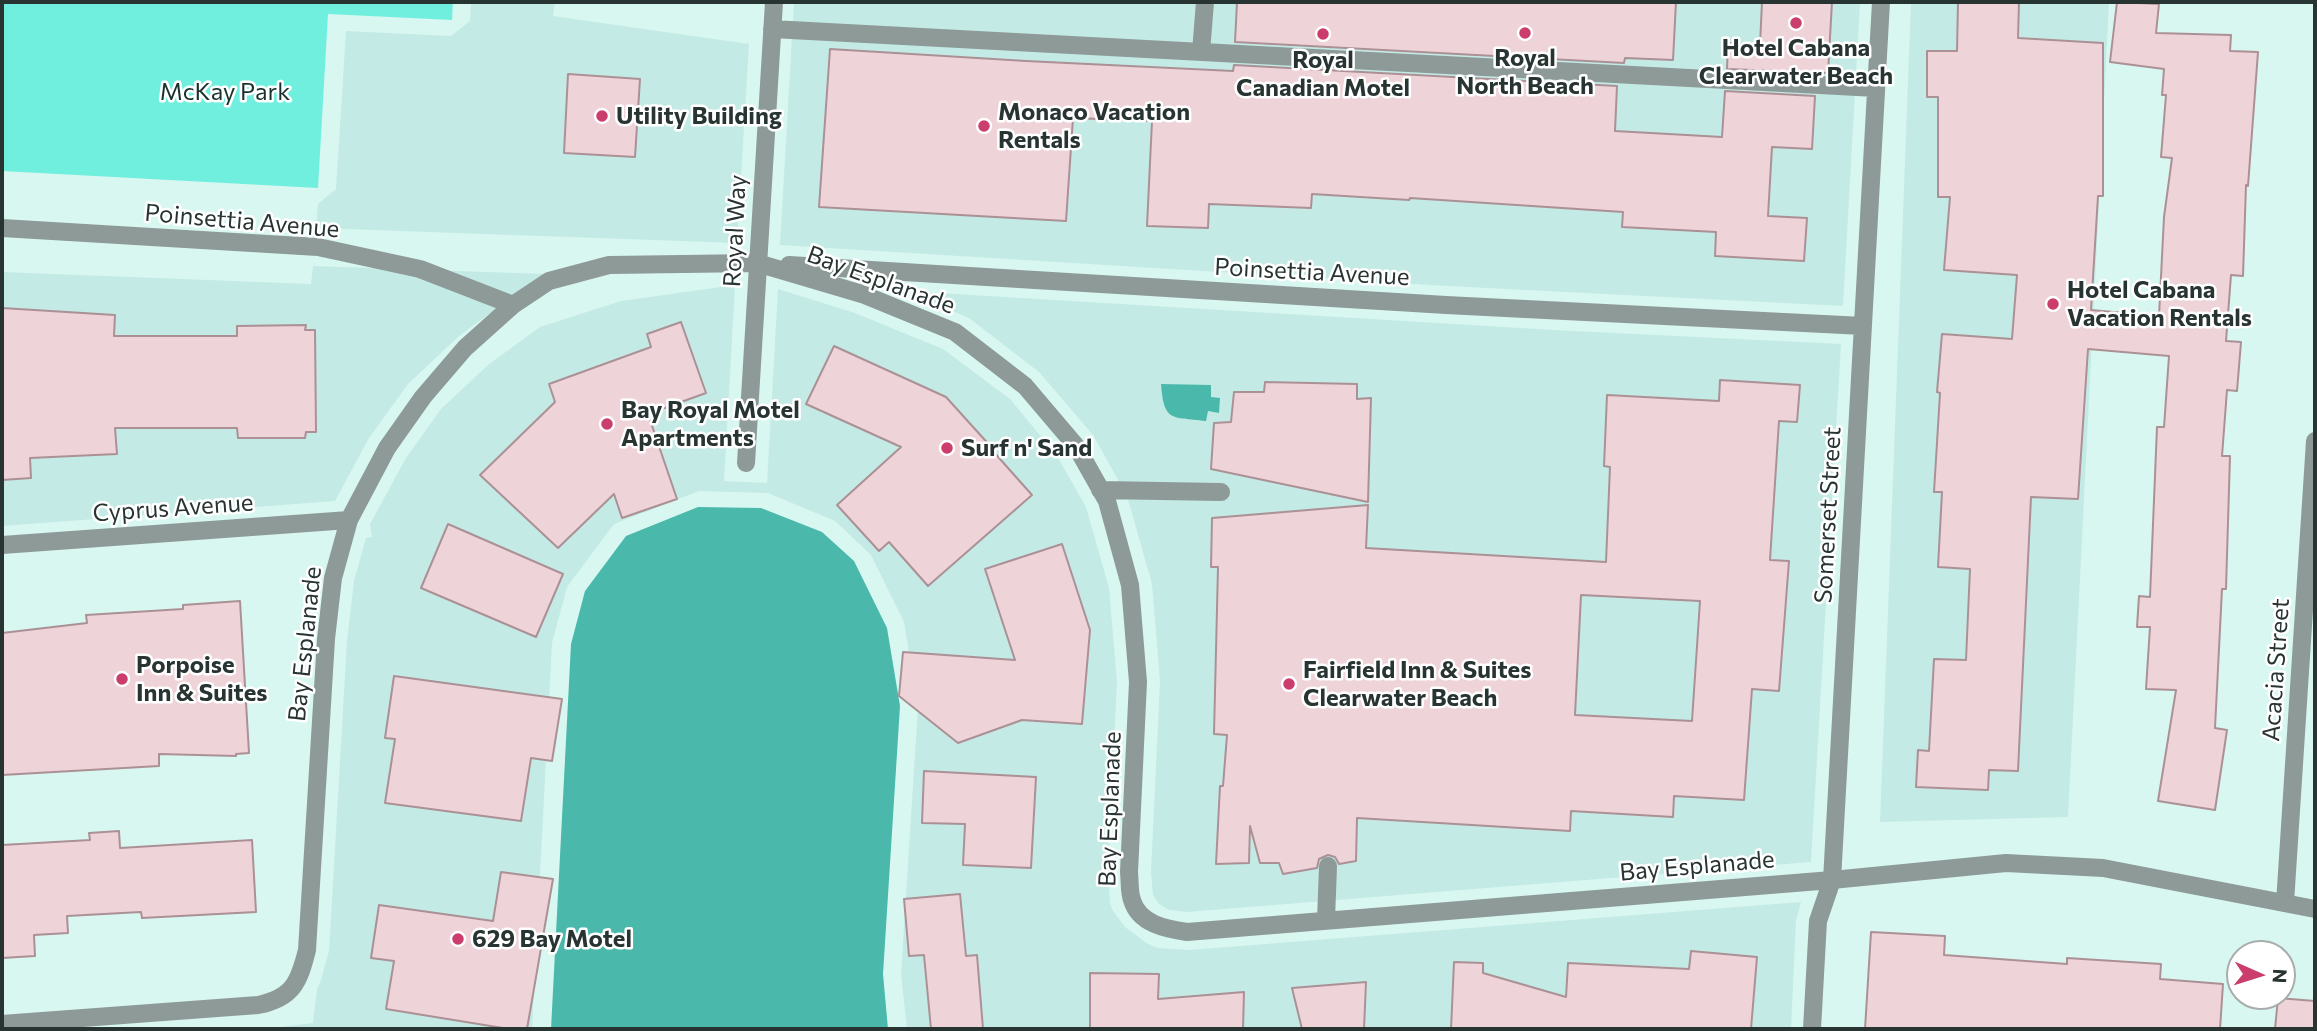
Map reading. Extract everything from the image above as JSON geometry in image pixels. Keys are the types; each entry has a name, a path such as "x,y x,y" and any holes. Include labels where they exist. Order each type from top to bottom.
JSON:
{"street":[{"name":"Royal Way","path":"746,463 774,2"},
{"path":"1201,52 1205,2"},
{"name":"Somerset Street","path":"1812,1029 1818,922 1832,880 1881,2"},
{"path":"772,29 1876,88"},
{"name":"Poinsettia Avenue","path":"2,228 318,247 419,269 513,305"},
{"name":"Bay Esplanade","path":"2,1024 258,1006 278,1001 292,989 302,972 307,950 326,639 333,578 348,520 387,448 423,397 465,348 513,305 550,281 609,265 757,263 862,295 955,332 1025,386 1076,446 1107,501 1130,585 1138,682 1129,872 1132,901 1143,917 1161,929 1187,932 1832,880 2006,863 2103,867 2315,909"},
{"name":"Poinsettia Avenue","path":"757,263 1433,304 1863,326"},
{"name":"Acacia Street","path":"2285,903 2315,441"},
{"path":"1100,490 1221,492"},
{"name":"Cyprus Avenue","path":"2,545 348,520"},
{"path":"1326,920 1328,866"}],"shaded area":[{"path":"471,2 555,2 553,16 749,44 737,243 316,228 318,204 336,189 346,31 451,36 470,21"},
{"path":"794,2 1860,2 1843,306 1447,286 780,245"},
{"path":"1911,2 2109,2 2068,817 1880,822"},
{"path":"313,266 573,275 515,295 459,336 408,384 369,438 335,501 2,526 2,272 311,284"},
{"path":"735,285 724,481 767,483 778,289 855,313 943,349 1010,399 1057,456 1086,507 1109,588 1117,682 1108,871 1110,903 1125,927 1148,944 1158,948 1189,950 1801,902 1796,920 1791,1029 907,1029 901,974 918,707 904,622 871,555 835,521 768,493 699,491 614,524 567,587 552,643 532,1029 263,1029 313,1023 317,989 329,951 347,641 354,581 366,538 372,537 370,524 406,458 441,409 488,365 540,327 621,301"},
{"path":"905,291 1554,330 1841,344 1811,862 1187,912 1169,910 1159,904 1153,895 1151,872 1160,681 1152,584 1127,496 1093,435 1039,372 969,318"},
{"path":"1161,384 1211,385 1211,397 1220,398 1219,413 1208,411 1206,421 1177,418 1167,411 1164,405"},
{"path":"698,507 761,508 822,532 854,561 887,628 900,706 883,974 888,1029 551,1029 571,644 585,591 626,536"}],"green space":[{"name":"McKay Park","path":"2,2 453,2 452,20 328,14 318,188 2,171"}],"building":[{"path":"1237,2 1676,2 1673,60 1625,58 1624,63 1235,42"},
{"name":"Hotel Cabana Clearwater Beach","path":"1762,2 1832,2 1828,73 1727,69 1728,43 1760,45"},
{"path":"1958,2 2019,2 2018,38 2103,43 2103,196 2098,196 2091,310 2159,316 2164,217 2172,158 2161,157 2166,95 2162,95 2164,69 2110,62 2117,2 2159,4 2156,33 2231,35 2230,51 2258,52 2248,186 2246,185 2243,276 2231,275 2226,341 2241,342 2237,391 2227,390 2222,456 2230,456 2226,589 2222,589 2215,728 2227,730 2215,810 2158,801 2176,690 2146,689 2150,627 2137,627 2139,596 2150,597 2157,427 2164,427 2169,356 2088,349 2078,499 2031,497 2018,771 1989,770 1988,790 1916,787 1918,750 1929,751 1934,659 1966,660 1970,569 1938,567 1942,492 1934,492 1942,334 2012,339 2017,275 1944,270 1950,197 1938,197 1938,97 1927,97 1927,51 1957,51"},
{"path":"830,49 1233,71 1234,65 1617,86 1615,131 1722,137 1725,91 1815,96 1812,149 1772,147 1768,216 1807,218 1804,261 1715,256 1716,232 1622,227 1623,212 1410,198 1312,194 1311,208 1209,204 1208,228 1147,226 1152,121 1073,118 1066,221 819,207"},
{"name":"Utility Building","path":"568,74 640,79 635,157 564,153"},
{"path":"2,308 115,315 114,336 237,336 237,326 306,325 305,330 315,330 316,432 306,432 305,438 238,438 237,428 115,428 117,454 30,458 31,478 2,480"},
{"path":"681,322 706,393 648,414 677,499 622,518 614,494 558,548 480,475 555,402 549,384 651,347 647,334"},
{"name":"Surf n' Sand","path":"834,346 946,397 1032,495 928,586 889,542 879,551 837,505 901,447 806,404"},
{"path":"1720,380 1800,385 1797,422 1779,421 1770,560 1789,561 1779,691 1752,689 1744,800 1674,796 1673,817 1571,811 1570,831 1357,818 1356,861 1339,864 1335,857 1328,855 1319,859 1317,868 1283,874 1279,863 1260,863 1250,826 1249,863 1216,864 1220,786 1223,786 1227,735 1214,734 1218,567 1211,567 1212,518 1368,505 1366,548 1606,562 1610,467 1604,466 1607,395 1719,401","holes":["1581,595 1700,601 1692,721 1575,715"]},
{"path":"1265,382 1357,384 1357,399 1371,398 1368,502 1211,469 1214,423 1231,422 1234,392 1264,392"},
{"path":"448,524 563,574 536,637 421,588"},
{"path":"1062,544 1090,630 1082,724 1022,720 958,743 899,696 903,652 1015,660 985,569"},
{"path":"240,601 249,753 236,756 159,754 159,766 2,775 2,633 87,623 86,615 183,609 183,605"},
{"path":"394,676 562,699 552,761 531,758 521,821 385,803 395,739 385,738"},
{"path":"924,771 1036,777 1031,868 963,865 965,824 922,823"},
{"path":"119,831 120,848 252,840 256,912 142,918 141,912 67,916 68,933 34,935 35,956 2,958 2,845 90,840 89,833"},
{"name":"629 Bay Motel","path":"501,872 553,879 527,1029 509,1029 386,1009 394,961 371,958 379,905 493,921"},
{"path":"960,894 966,956 977,955 983,1029 931,1029 924,955 909,956 904,899"},
{"path":"1871,932 1945,936 1944,955 2067,964 2067,958 2161,964 2160,979 2223,984 2220,1029 1865,1029"},
{"path":"1691,951 1757,957 1751,1029 1451,1029 1454,962 1483,963 1483,973 1566,997 1568,963 1689,969"},
{"path":"1090,973 1159,974 1158,999 1244,992 1243,1029 1090,1029"},
{"path":"1366,982 1364,1029 1302,1029 1292,988"},
{"path":"2296,999 2315,1001 2315,1029 2275,1029 2277,1010 2296,1010"}],"place":[{"name":"Hotel Cabana Clearwater Beach","path":"1796,23"},
{"name":"Royal North Beach","path":"1525,33"},
{"name":"Royal Canadian Motel","path":"1323,34"},
{"name":"Utility Building","path":"602,116"},
{"name":"Monaco Vacation Rentals","path":"984,126"},
{"name":"Hotel Cabana Vacation Rentals","path":"2053,304"},
{"name":"Bay Royal Motel Apartments","path":"607,424"},
{"name":"Surf n' Sand","path":"947,448"},
{"name":"Porpoise Inn & Suites","path":"122,679"},
{"name":"Fairfield Inn & Suites Clearwater Beach","path":"1289,684"},
{"name":"629 Bay Motel","path":"458,939"}]}
